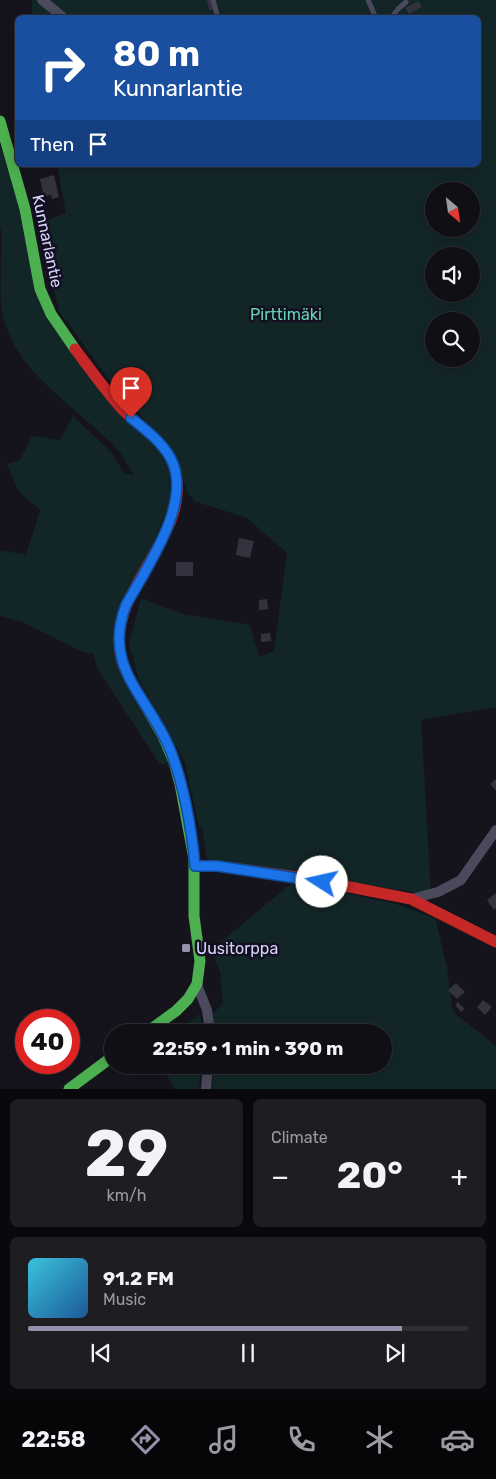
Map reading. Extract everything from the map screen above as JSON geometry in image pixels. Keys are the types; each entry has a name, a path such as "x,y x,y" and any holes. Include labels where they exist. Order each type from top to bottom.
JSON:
{"main road":[{"name":"Kunnarlantie","path":"0,121 2,137 26,211 39,286 49,311 100,382 131,418 164,448 175,470 177,491 170,520 126,605 119,628 118,639 125,668 169,746 177,769 193,844 195,922 200,960 200,974 197,985"},
{"path":"195,866 217,866 304,878 411,899 496,942"},
{"path":"158,1024 184,1005 197,985"},
{"path":"69,1089 104,1064"}],"street":[{"path":"42,0 60,15"},
{"path":"411,899 438,892 461,880 496,830"},
{"path":"197,985 207,1010 209,1024"},
{"path":"206,1089 207,1074"}],"lane":[{"path":"213,0 217,15"},
{"path":"368,0 375,15"},
{"path":"394,15 406,2"}],"green space":[{"name":"Pirttimäki","path":"32,0 496,0 496,707 421,720 431,895 207,859 202,827 199,827 185,763 139,680 129,644 141,598 183,614 250,625 259,657 274,651 287,553 247,518 194,501 192,496 189,496 173,453 107,377 59,311 38,225 66,213 57,167 481,167 481,15 32,15"},
{"path":"0,145 20,202 36,291 156,446 169,469 170,503 114,635 171,765 159,763 97,668 93,653 85,653 22,622 0,616 0,550 26,555 40,510 19,492 7,464 20,460 32,436 60,440 73,416 111,452 124,473 134,475 113,444 38,377 15,346 6,328 1,307"},
{"path":"293,882 396,904 435,918 447,968 453,1012 496,1046 496,1089 212,1089 213,1074 392,1074 392,1024 214,1024 212,1015 223,1003 220,972 211,950"},
{"path":"200,1014 202,1024 186,1024"},
{"path":"166,1074 201,1074 199,1089 174,1089"}],"building":[{"path":"207,0 212,0 214,10 209,10"},
{"path":"419,1 422,7 409,14 405,8"},
{"path":"54,175 59,197 52,199 51,195 44,196 40,179"},
{"path":"239,538 254,541 250,558 236,555"},
{"path":"176,562 193,562 193,576 176,576"},
{"path":"267,599 268,609 259,610 259,600"},
{"path":"270,633 271,641 261,642 261,634"},
{"path":"496,779 496,791 490,784"},
{"path":"496,893 496,908 494,910 487,900"},
{"path":"456,983 465,992 457,999 448,990"},
{"path":"483,1000 492,1007 485,1015 477,1007"},
{"path":"458,1002 465,1009 461,1012 455,1005"}],"traffic: fast":[{"path":"0,121 25,209 40,289 51,314 75,349"},
{"path":"137,691 163,736 174,762 194,859 194,916 200,961 197,984 188,999 176,1011 158,1024"},
{"path":"69,1089 104,1063"}],"traffic: jam":[{"path":"75,349 122,409 164,448 173,464 177,489 174,512 164,535 127,604 120,628 121,658 137,691"},
{"path":"195,866 217,866 304,878 411,899 496,942"}],"place":[{"name":"Uusitorppa","path":"186,948"}],"route":[{"path":"131,418 152,435 171,459 175,470 177,491 170,520 122,616 118,639 120,653 125,668 169,746 177,769 193,844 195,866 217,866 322,882"}]}
